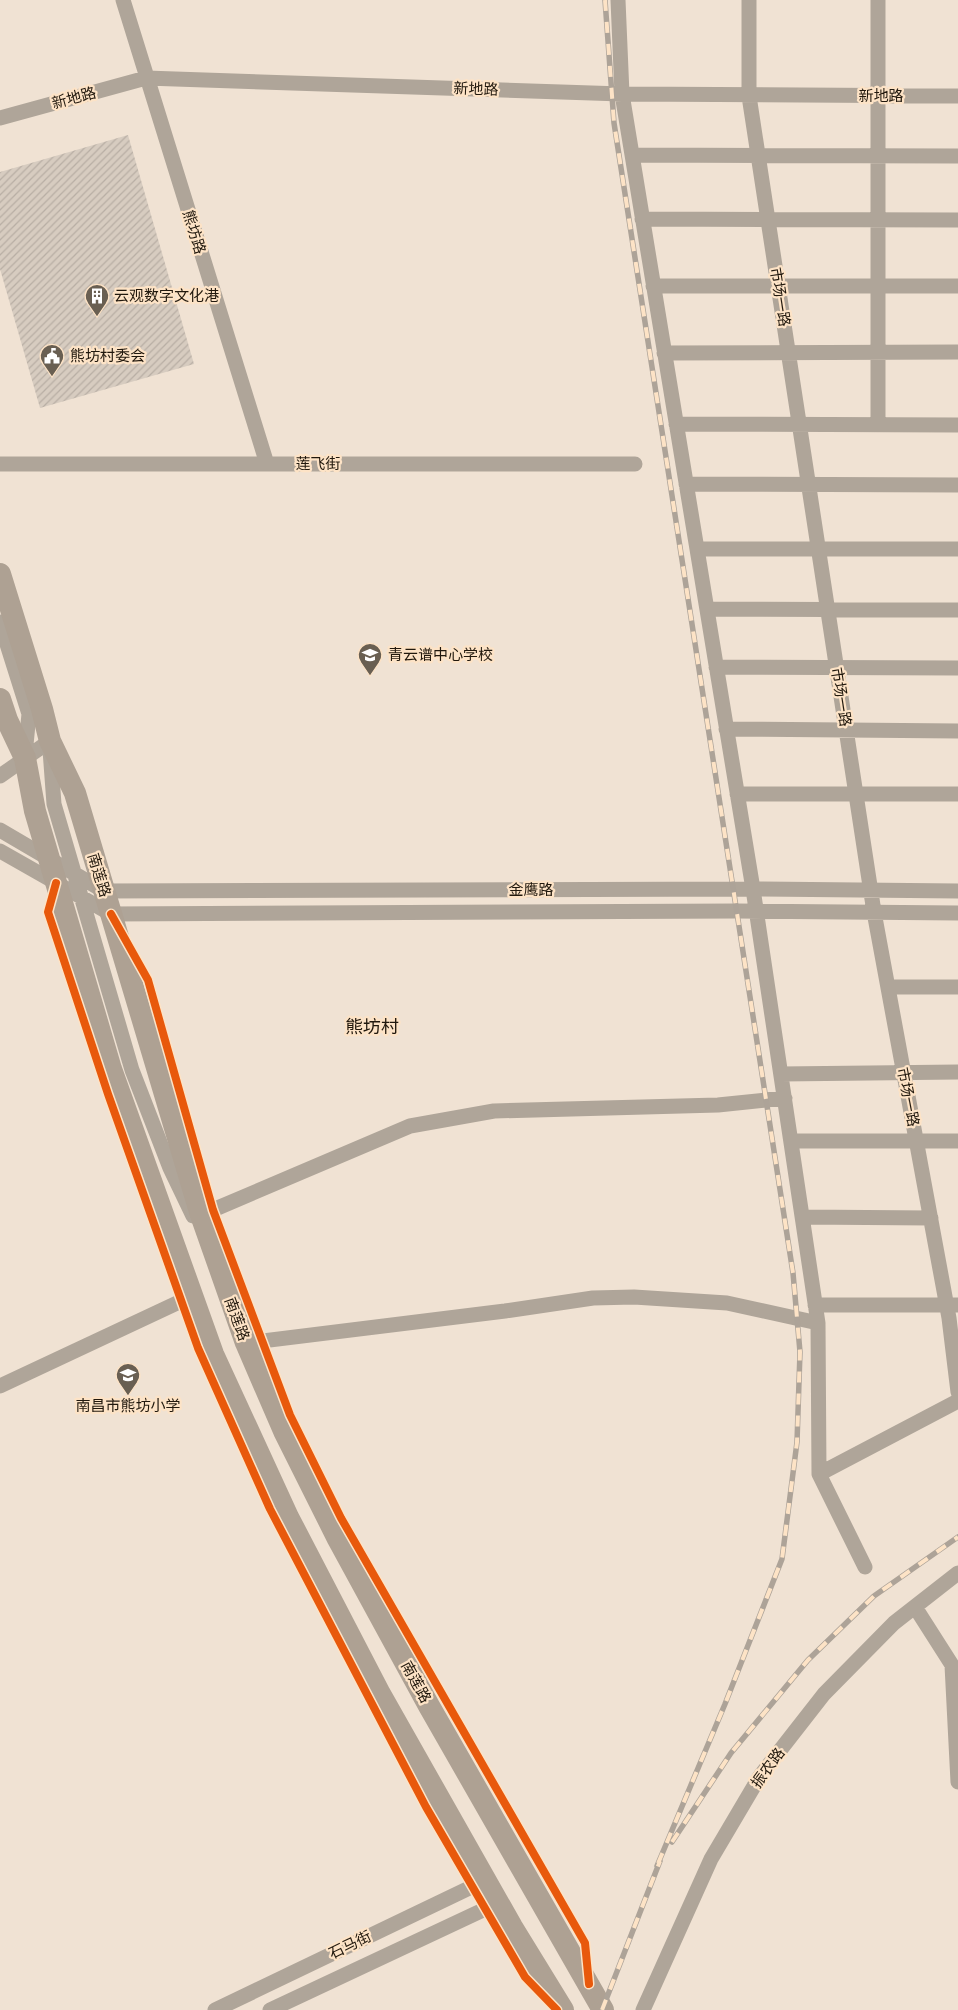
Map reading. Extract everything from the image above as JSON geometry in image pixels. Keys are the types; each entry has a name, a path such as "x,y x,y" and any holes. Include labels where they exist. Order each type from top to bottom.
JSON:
{"highway":[{"name":"南莲路","path":"0,574 50,742 75,793 201,1215 246,1342 284,1432 338,1539 429,1706 603,2010"},
{"path":"0,699 7,720 25,758 35,811 49,859 65,878 111,1069 213,1354 288,1517 380,1694 498,1903 563,2010"}],"street":[{"name":"熊坊路","path":"122,0 267,464"},
{"path":"618,0 622,94 753,889 818,1323 819,1474 865,1567"},
{"name":"市场一路","path":"749,0 749,96 874,912 931,1218 952,1305 958,1392"},
{"path":"878,0 878,425"},
{"name":"新地路","path":"0,118 146,78 622,94 958,96"},
{"path":"632,155 958,156"},
{"path":"642,220 958,220"},
{"path":"654,286 958,286"},
{"path":"664,353 958,352"},
{"path":"676,424 958,425"},
{"name":"莲飞街","path":"0,464 635,464"},
{"path":"686,484 958,485"},
{"path":"697,549 958,549"},
{"path":"707,608 958,610"},
{"path":"0,622 29,714 25,758"},
{"path":"716,667 958,668"},
{"path":"726,729 958,731"},
{"path":"0,776 50,742 54,804 65,878 80,896 111,914"},
{"path":"737,794 958,794"},
{"path":"0,830 49,859"},
{"path":"0,851 65,878 104,890"},
{"name":"金鹰路","path":"104,890 753,889 958,891"},
{"path":"80,896 132,1070 170,1168 226,1289"},
{"name":"金鹰路","path":"111,914 958,912"},
{"path":"888,987 958,987"},
{"path":"781,1074 958,1072"},
{"path":"201,1215 410,1126 494,1111 718,1105 785,1098"},
{"path":"791,1141 958,1141"},
{"path":"802,1217 931,1218"},
{"path":"0,1386 192,1296"},
{"path":"246,1342 505,1311 593,1298 634,1297 727,1303 818,1323"},
{"path":"815,1305 952,1305"},
{"path":"819,1474 958,1401"},
{"name":"振农路","path":"643,2010 711,1859 760,1776 824,1694 894,1623 958,1573"},
{"path":"915,1607 955,1664 958,1782"},
{"name":"石马街","path":"215,2010 486,1880"},
{"name":"石马街","path":"270,2010 498,1903"}],"building":[{"name":"云观数字文化港","path":"128,135 194,364 40,408 0,269 0,172"}],"railway":[{"path":"605,0 614,123 793,1273 800,1352 797,1442 782,1559 725,1704 657,1866"},
{"path":"672,1842 731,1753 808,1660 874,1596 958,1537"},
{"path":"602,2010 660,1861"}],"cycle path":[{"path":"56,883 48,912 108,1094 198,1348 270,1509 426,1807 525,1977 557,2010"},
{"path":"111,914 148,980 213,1210 290,1415 341,1518 585,1943 589,1984"}],"place":[{"name":"云观数字文化港","path":"97,317"},
{"name":"熊坊村委会","path":"52,377"},
{"name":"青云谱中心学校","path":"370,676"},
{"name":"南昌市熊坊小学","path":"128,1396"}],"district":[{"name":"熊坊村","path":"372,1027"}]}
